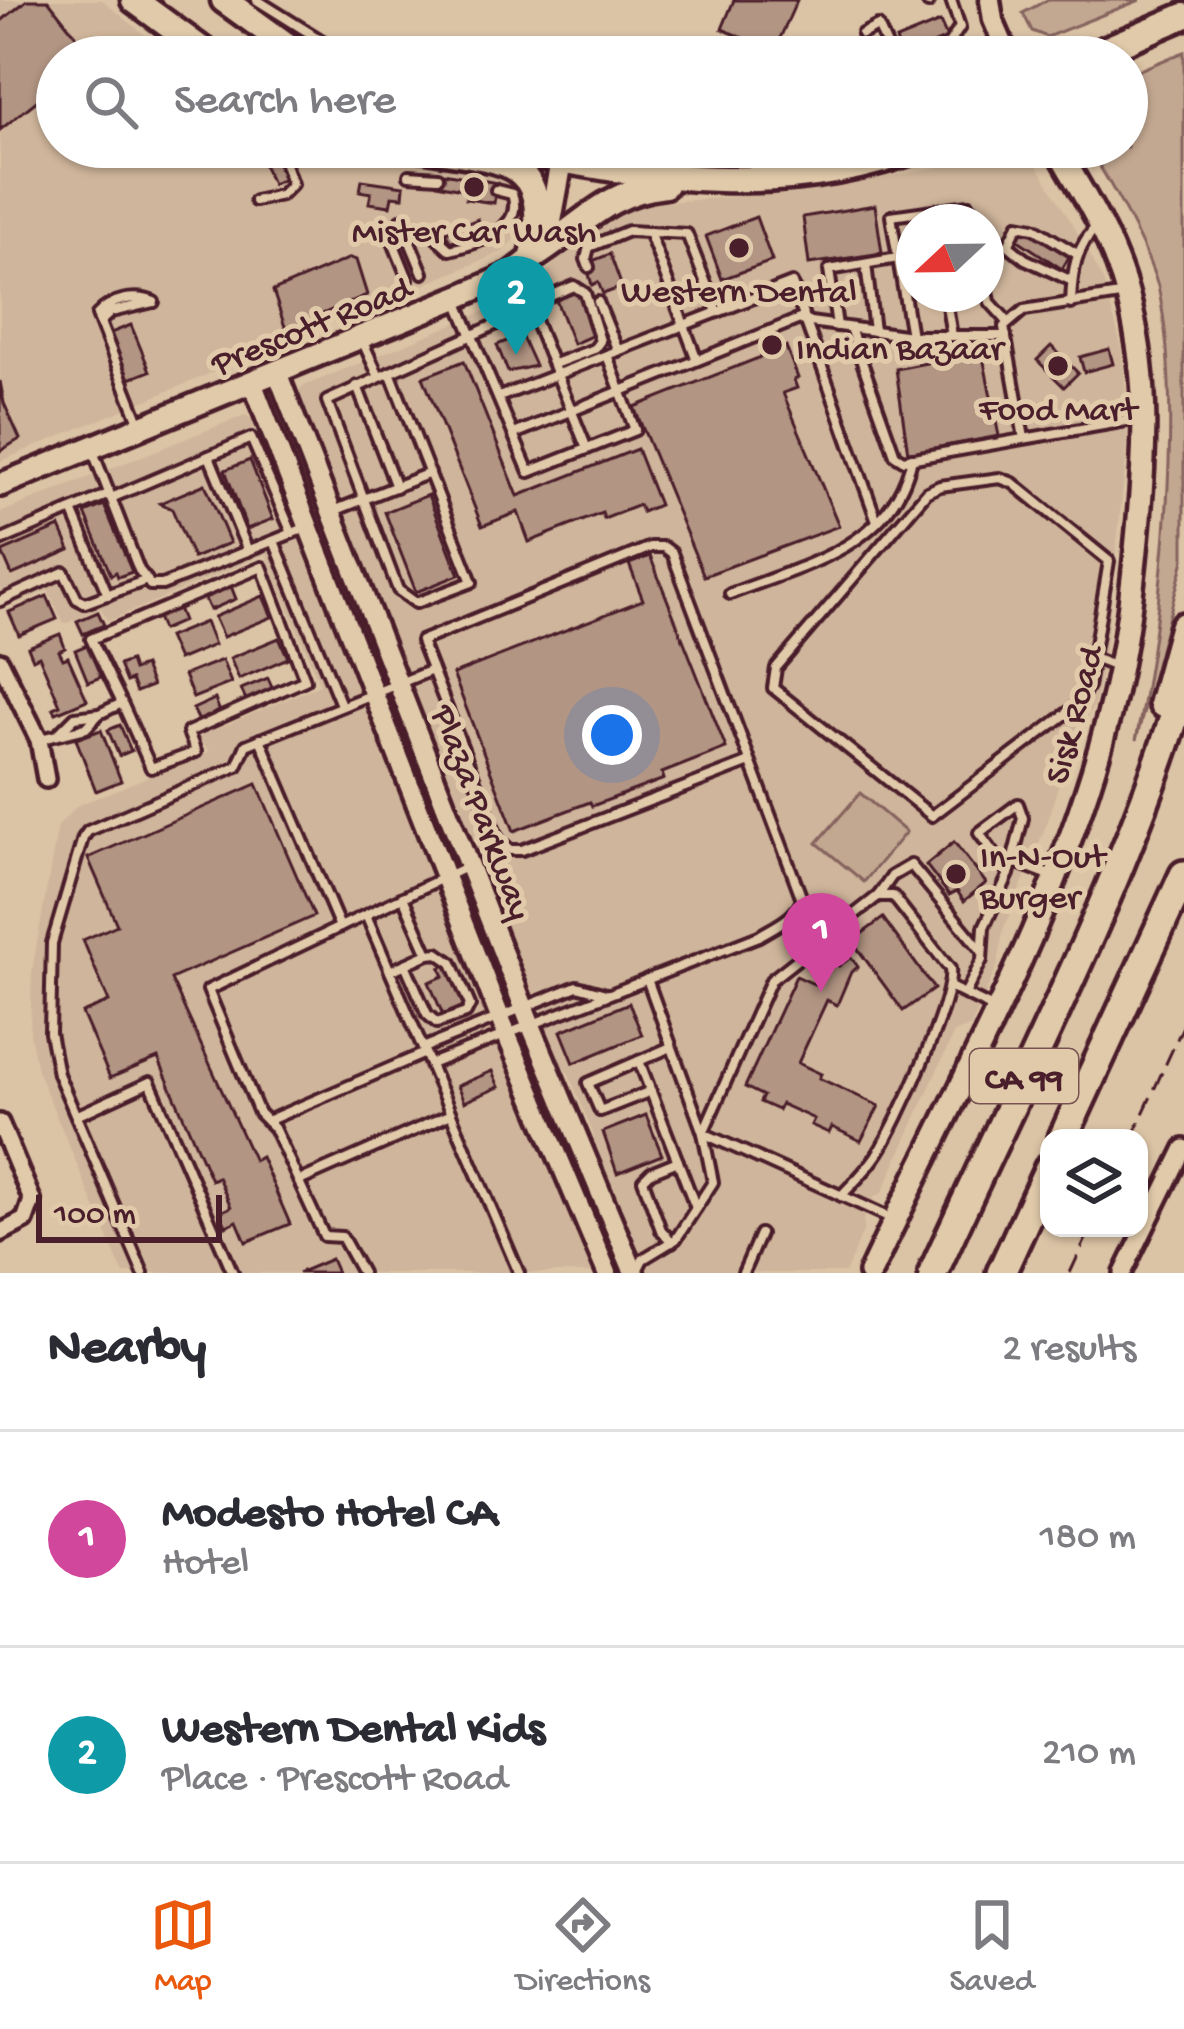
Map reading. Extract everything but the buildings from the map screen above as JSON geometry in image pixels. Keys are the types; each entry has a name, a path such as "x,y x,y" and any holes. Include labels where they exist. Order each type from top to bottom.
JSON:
{"highway":[{"path":"1110,892 1184,627"},
{"name":"CA 99","path":"933,1273 1110,892 1143,812 1184,686"},
{"name":"CA 99","path":"1067,1129 1184,875"},
{"path":"1001,1273 1040,1188"}],"main road":[{"path":"134,0 183,36"},
{"path":"224,0 274,36"},
{"path":"1137,36 1184,16"},
{"path":"516,168 532,185 537,203 539,225 533,256"},
{"name":"Prescott Road","path":"0,485 511,274 533,256 550,224 560,168"},
{"path":"634,168 699,181"},
{"path":"533,256 606,203 656,185 738,182 842,168"},
{"name":"Sisk Road","path":"870,1273 997,1010 1055,877 1095,763 1120,668 1136,556 1146,418 1143,364 1127,294 1100,224 1069,168"}],"street":[{"path":"990,0 1000,36"},
{"name":"Plaza Parkway","path":"277,372 527,1014 634,1266"},
{"name":"Plaza Parkway","path":"253,382 300,530 375,691 602,1271"},
{"path":"0,661 40,740 46,779"},
{"path":"0,1123 31,1195 25,1220 0,1233"},
{"path":"1123,1273 1184,1148"}],"lane":[{"path":"257,0 309,36"},
{"path":"951,0 960,27 954,36"},
{"path":"862,34 878,26 883,36"},
{"path":"254,202 281,195 292,184 286,168"},
{"path":"410,176 438,177"},
{"path":"424,227 450,250 496,233 511,221 516,206 512,194 496,190"},
{"path":"896,215 891,216 896,246"},
{"path":"400,220 423,272"},
{"path":"1071,304 1077,254 1082,241 1100,224"},
{"path":"386,225 408,279"},
{"path":"1072,281 1025,259 1008,245 1018,225 1034,228 1077,254"},
{"path":"589,268 590,247 628,231 687,234 718,312"},
{"path":"649,232 697,360"},
{"path":"837,326 829,270 896,258"},
{"path":"866,264 874,331"},
{"path":"511,274 530,307 587,449"},
{"path":"556,369 618,351 792,283 877,520"},
{"path":"390,372 472,582 416,603 398,590 326,400 574,286 585,293 601,341 594,349 499,397"},
{"path":"1024,437 1006,336 1008,322 1024,310 1127,294"},
{"path":"140,428 98,312 134,296 154,302"},
{"path":"456,298 529,472 635,430 607,355"},
{"path":"598,302 618,351"},
{"path":"907,312 911,336"},
{"path":"947,312 952,336"},
{"path":"999,312 1008,322"},
{"path":"514,434 802,320 911,336 1006,336"},
{"path":"850,328 896,455 903,460 1146,418"},
{"path":"361,337 379,377"},
{"path":"357,386 396,487"},
{"path":"0,541 72,510 110,496 251,438 300,530 162,585 147,580 139,570 110,496 92,448"},
{"path":"209,456 248,551"},
{"path":"730,594 851,548 906,488 912,458"},
{"path":"331,512 430,473"},
{"path":"1000,478 1013,483 1109,561 1093,658 1088,687 1075,707 932,816 773,688 772,680 776,668 927,492 1000,478"},
{"path":"72,510 108,595"},
{"path":"274,541 341,705"},
{"path":"430,1064 527,1014 608,994 759,936 800,907 802,899 672,553 664,547 651,547 421,641 498,839 510,850 522,850 750,762"},
{"path":"262,567 305,680 188,732 196,752 152,768 122,704 91,639 262,567"},
{"path":"0,601 64,572 77,599 85,603 147,580"},
{"path":"1093,658 1120,668"},
{"path":"142,1273 58,1074 50,1034 52,943 83,838 88,831 237,766 246,745 432,670"},
{"path":"40,740 86,728 100,714 122,704"},
{"path":"260,739 340,927"},
{"path":"964,994 982,951 984,927 1009,874 1023,818 1018,804 979,833 1009,874"},
{"path":"1012,861 1055,877"},
{"path":"703,1132 771,980 878,896 892,876 911,865 982,951"},
{"path":"362,1273 342,1237 325,1237 259,1113 208,990 470,866"},
{"path":"841,1196 888,1135 950,987 950,968 893,896 878,896"},
{"path":"403,897 428,954"},
{"path":"366,915 519,1273"},
{"path":"390,971 405,964 428,954 438,953 452,963 470,1005 466,1013 437,1023 427,1014 405,964"},
{"path":"602,1271 634,1266 672,1242 709,1193 713,1178 703,1132 646,979"},
{"path":"267,1121 424,1050 527,1014 577,986 608,994"},
{"path":"950,987 997,1010"},
{"path":"651,1091 600,1111 588,1083 671,1047"},
{"path":"639,1060 697,1210"},
{"path":"76,1116 150,1082 233,1273"},
{"path":"298,1181 451,1114"},
{"path":"703,1132 895,1220"},
{"path":"672,1242 661,1230 643,1180 678,1161"},
{"path":"743,1273 760,1234"}],"shaded area":[{"path":"0,0 102,0 146,36 36,36 36,168 496,168 519,187 525,212 517,236 502,252 0,461"},
{"path":"1047,0 1140,0 1050,36 1032,31 1023,13"},
{"path":"1184,52 1184,560 1136,740 1154,633 1166,512 1166,336 1152,268 1100,168 1148,168 1148,67"},
{"path":"935,168 1039,168 1104,283 1121,345 1127,449 1105,655 1094,706 1070,743 1048,821 1003,930 998,965 971,1026 954,1033 882,1193 875,1196 863,1220 864,1229 845,1273 648,1273 594,1154 594,1136 569,1074 556,1058 298,402 302,387 512,300 535,286 583,230 631,205 818,190"},
{"path":"245,415 260,424 307,539 361,673 359,682 368,707 374,711 435,864 432,871 441,896 449,901 502,1048 508,1050 532,1112 535,1135 592,1262 592,1273 123,1273 37,1070 30,1033 32,971 58,826 77,806 210,751 196,738 320,685 266,554 108,621 101,608 64,624 48,590 0,610 0,513"},
{"path":"860,793 906,832 864,882 817,843"}],"railway":[{"path":"1136,1129 1184,1024"},
{"path":"1070,1273 1087,1237"}],"place":[{"name":"Mister Car Wash","path":"474,187"},
{"name":"Western Dental","path":"739,248"},
{"name":"Indian Bazaar","path":"772,345"},
{"name":"Western Dental Kids","path":"516,355"},
{"name":"Food Mart","path":"1058,366"},
{"name":"In-N-Out Burger","path":"956,874"},
{"name":"Modesto Hotel CA","path":"821,992"}]}
